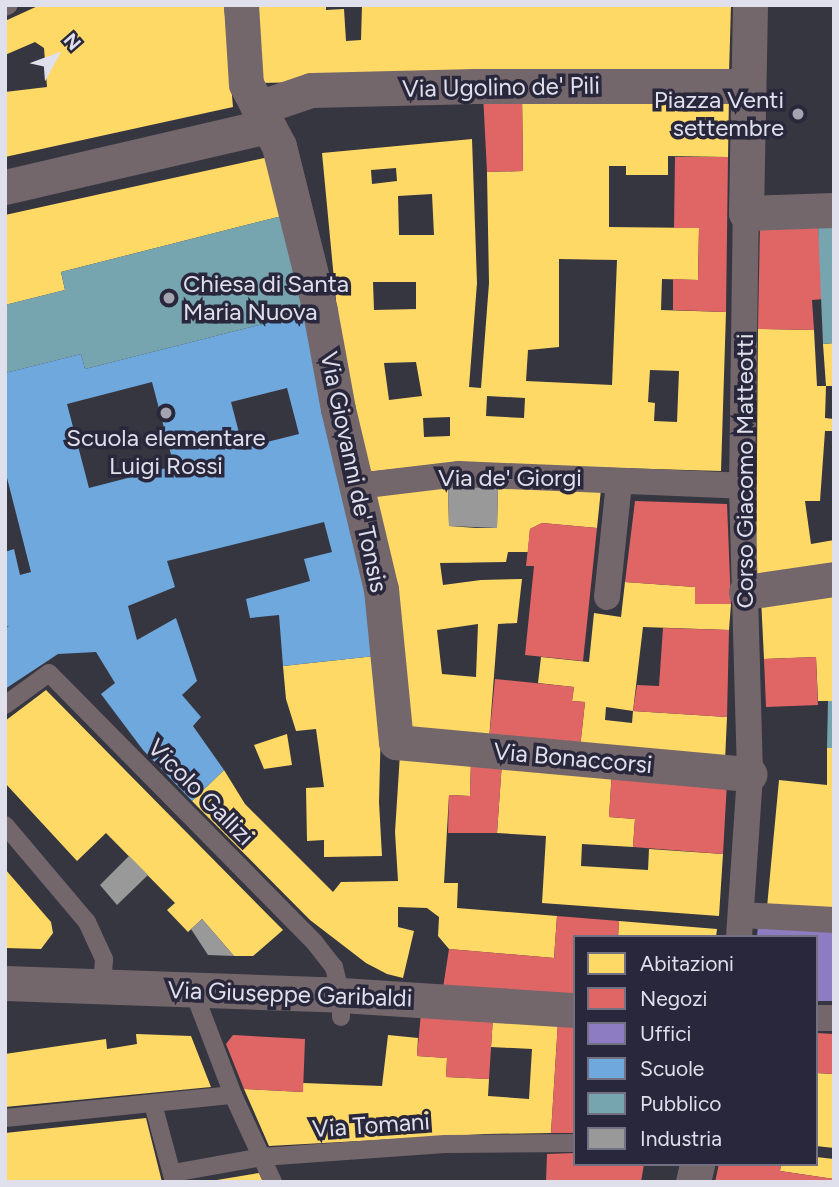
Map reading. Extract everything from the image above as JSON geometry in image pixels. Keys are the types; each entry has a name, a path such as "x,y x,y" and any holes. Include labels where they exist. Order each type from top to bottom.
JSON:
{"street":[{"name":"Via Giovanni de' Tonsis","path":"241,5 246,84 279,146 382,589 396,742"},
{"name":"Corso Giacomo Matteotti","path":"740,926 750,774 742,486 750,5"},
{"name":"Via Ugolino de' Pili","path":"5,187 263,117 311,90 475,86 748,86"},
{"path":"746,213 834,211"},
{"name":"Via de' Giorgi","path":"358,486 459,474 604,478 619,483 742,486"},
{"name":"Via de' Giorgi","path":"607,597 619,483"},
{"path":"746,592 834,579"},
{"name":"Via Bonaccorsi","path":"396,742 750,774"},
{"path":"740,926 834,920"},
{"name":"Via Giuseppe Garibaldi","path":"5,983 193,990 341,1006 573,1010"}],"lane":[{"name":"Vicolo Gallizi","path":"5,705 49,673 315,943 334,967 341,1006"},
{"path":"5,825 87,922 104,959 102,987"},
{"path":"193,990 233,1095 273,1182"},
{"path":"5,1118 233,1095"},
{"path":"153,1104 174,1177"},
{"name":"Via Tomani","path":"174,1177 262,1157 445,1144 573,1143"}],"building: Abitazioni":[{"path":"40,5 224,5 233,107 5,157 5,92 47,87 44,48 35,42 5,55 5,21"},
{"path":"255,5 326,5 326,10 344,9 346,41 361,40 362,5 731,5 729,74 258,83"},
{"path":"522,94 729,95 728,157 668,156 668,175 626,175 626,166 609,166 609,227 699,228 698,280 662,279 661,310 726,312 721,471 450,463 366,472 339,332 322,153 472,139 477,283 469,387 481,388 489,283 487,172 523,171","holes":["396,168 397,181 372,184 371,170","432,194 434,235 399,235 398,196","559,259 617,260 612,385 526,381 528,350 559,347","373,282 416,282 416,309 374,310","416,362 422,396 389,400 384,363","650,370 679,371 677,422 654,421 655,403 648,402","487,396 525,398 524,418 486,416","450,417 450,436 424,437 423,418"]},
{"path":"269,157 282,216 61,272 65,290 5,305 5,215"},
{"path":"758,329 814,330 817,386 826,386 825,418 834,419 834,431 825,431 820,501 805,501 811,544 834,540 834,570 756,582"},
{"path":"834,343 834,386 826,386 823,344"},
{"path":"448,486 449,526 497,528 498,486 601,489 597,528 542,523 530,529 528,552 508,552 506,562 440,563 443,585 481,580 522,579 517,623 498,624 489,740 408,733 373,495","holes":["478,624 476,677 442,674 437,630"]},
{"path":"625,582 695,587 695,604 731,604 729,630 643,627 633,711 727,717 725,761 580,748 585,702 572,701 574,687 538,683 541,657 589,662 594,613 621,617","holes":["606,707 633,711 632,723 605,720"]},
{"path":"834,587 834,701 818,701 816,657 764,659 761,598"},
{"path":"375,656 381,722 379,802 382,856 324,857 324,840 307,841 306,788 324,787 316,729 296,731 286,699 283,666"},
{"path":"46,690 283,930 253,956 234,956 202,919 188,932 167,910 175,903 106,833 77,861 5,783 5,721"},
{"path":"287,734 292,765 264,769 254,745"},
{"path":"827,748 834,748 834,911 767,907 779,780 827,785"},
{"path":"400,754 471,760 470,796 449,795 444,883 458,883 457,908 557,916 554,958 449,949 438,936 439,917 427,908 398,907 398,927 414,931 403,978 387,974 366,963 310,920 192,801 224,770 245,804 333,892 341,882 398,881 395,832"},
{"path":"502,762 612,770 609,817 635,819 633,847 582,844 581,866 648,870 649,849 723,854 719,916 542,903 546,836 497,833"},
{"path":"5,869 51,922 53,933 41,949 5,948"},
{"path":"619,921 717,929 716,935 618,935"},
{"path":"493,1017 558,1022 551,1133 269,1146 244,1089 303,1092 303,1083 382,1086 388,1035 418,1038 417,1056 447,1058 446,1077 489,1079 488,1096 529,1099 532,1049 491,1047"},
{"path":"136,1034 191,1036 211,1087 5,1107 5,1054 106,1039 107,1049 137,1044"},
{"path":"818,1073 834,1074 834,1148 818,1146"},
{"path":"146,1118 162,1182 5,1182 5,1133"},
{"path":"818,1157 834,1159 834,1179 780,1171 781,1166 818,1166"},
{"path":"259,1173 263,1182 217,1182 217,1180"}],"building: Negozi":[{"path":"483,94 522,94 523,171 487,172"},
{"path":"675,157 728,157 726,312 673,310 673,279 698,280 699,228 674,228"},
{"path":"760,225 818,225 823,299 812,300 814,330 758,329"},
{"path":"635,501 727,504 731,604 695,604 695,587 625,582"},
{"path":"542,523 597,528 583,661 525,655 534,566 526,566 530,529"},
{"path":"663,628 729,630 727,717 633,711 637,685 659,686"},
{"path":"816,657 818,705 766,707 764,659"},
{"path":"495,679 574,687 572,701 585,702 580,748 489,740"},
{"path":"471,760 502,762 497,833 448,833 449,795 470,796"},
{"path":"612,770 727,782 723,854 633,847 635,819 609,817"},
{"path":"557,916 619,921 618,935 573,935 573,998 443,988 449,949 554,958"},
{"path":"421,1013 493,1017 489,1079 446,1077 447,1058 417,1056"},
{"path":"558,1022 573,1023 573,1133 551,1133"},
{"path":"818,1033 834,1034 834,1074 818,1073"},
{"path":"233,1035 305,1039 303,1092 244,1089 226,1044"},
{"path":"573,1153 573,1166 644,1166 641,1182 546,1182 547,1154"},
{"path":"719,1166 781,1166 780,1171 834,1179 834,1182 715,1182"}],"building: Uffici":[{"path":"758,925 834,929 834,1001 818,1001 818,935 757,935"}],"building: Scuole":[{"path":"307,313 364,570 375,656 283,666 279,615 250,618 246,599 310,581 304,559 332,552 324,522 167,561 175,587 128,606 137,640 176,618 197,681 182,695 201,717 193,726 224,770 192,801 143,750 101,694 115,683 96,652 58,654 5,689 5,629 9,626 5,627 5,552 14,549 20,575 31,572 5,470 5,373 81,354 85,369","holes":["152,382 174,466 89,488 67,404","287,388 299,434 243,448 231,402"]}],"building: Pubblico":[{"name":"Chiesa di Santa Maria Nuova","path":"282,216 307,313 85,369 81,354 5,373 5,305 65,290 61,272"},
{"path":"834,224 834,343 823,344 818,225"},
{"path":"828,701 834,701 834,748 827,748"}],"building: Industria":[{"path":"448,486 498,486 497,528 449,526"},
{"path":"129,856 148,875 117,905 100,885"},
{"path":"202,919 234,956 208,955 191,929"}],"place":[{"name":"Piazza Venti settembre","path":"798,114"},
{"name":"Chiesa di Santa Maria Nuova","path":"169,298"},
{"name":"Scuola elementare Luigi Rossi","path":"166,413"}]}
